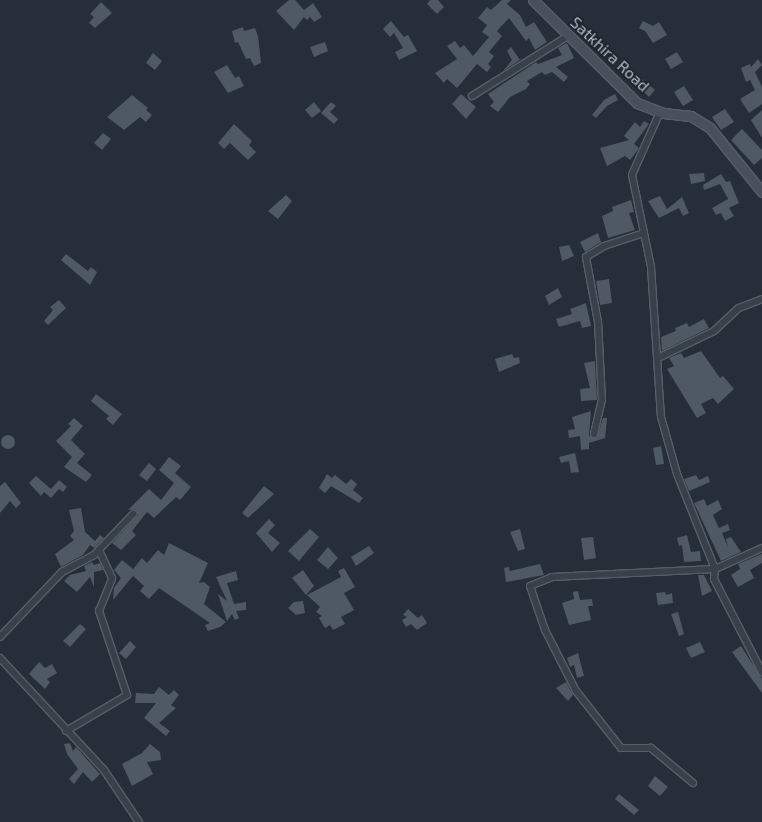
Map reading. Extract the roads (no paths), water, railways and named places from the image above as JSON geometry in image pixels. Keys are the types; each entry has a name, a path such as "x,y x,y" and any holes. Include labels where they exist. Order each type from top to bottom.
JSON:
{"main road":[{"name":"Satkhira Road","path":"533,0 637,103 660,112 691,116 710,128 762,192"}],"street":[{"path":"472,96 568,36"},
{"path":"660,112 632,175 651,266 661,417 677,474 715,569 714,579 762,672"},
{"path":"594,434 602,400 598,322 586,258 604,246 644,233"},
{"path":"658,358 714,331 739,308 762,299"},
{"path":"0,637 62,572 99,550 133,514"},
{"path":"693,783 651,748 622,748 576,691 545,630 530,586 552,577 715,569 762,548"},
{"path":"66,730 127,695 100,611 112,578 99,550"},
{"path":"0,658 104,770 139,822"}]}
